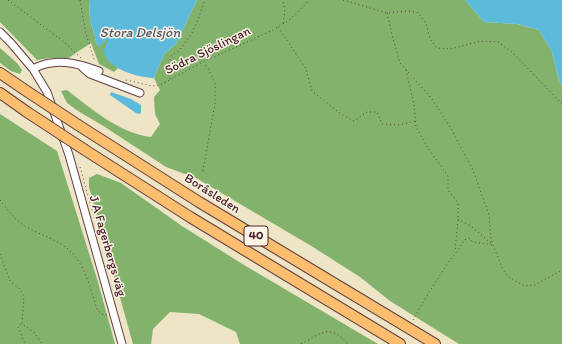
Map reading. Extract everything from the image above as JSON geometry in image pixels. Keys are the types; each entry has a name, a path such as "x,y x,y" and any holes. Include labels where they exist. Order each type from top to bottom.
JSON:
{"highway":[{"name":"Boråsleden","path":"0,74 206,206 435,344"},
{"name":"40","path":"0,94 190,217 400,344"}],"street":[{"path":"0,32 33,69 55,61 82,62 99,71"},
{"path":"82,62 90,74 140,93"},
{"name":"J A Fagerbergs väg","path":"33,69 47,92 69,155 122,344"}],"path":[{"path":"8,0 64,42 82,62"},
{"path":"80,0 86,34 99,71"},
{"path":"170,80 167,71 168,64 172,55 178,52 191,35 205,0"},
{"path":"282,24 285,12 283,0"},
{"name":"Södra Sjöslingan","path":"120,78 152,86 160,85 203,62 278,27 299,11 309,0"},
{"path":"343,0 387,13 407,11 417,12 426,23 430,39 438,48 450,50 481,41 498,42 512,52 562,104"},
{"path":"387,13 400,63 432,99 450,127 472,168 489,215 491,238 503,270 509,277 524,286 535,285 562,270"},
{"path":"278,27 306,69 312,91 341,114 354,121 367,112 377,112 382,124 399,125 415,121"},
{"path":"203,62 209,70 214,83 215,103 203,171"},
{"path":"406,69 414,105 416,127 428,148 448,176 448,190 458,203 455,252"},
{"path":"0,200 15,219 27,228 57,242 74,255 84,271 96,309 105,316"},
{"path":"458,219 472,227 493,245"},
{"path":"413,320 431,289 464,240 469,238 473,242 493,245"},
{"path":"0,254 10,281 19,288 24,296 22,324 18,327 25,344"},
{"path":"22,324 34,332 42,344"},
{"path":"301,344 325,332 334,332 348,344"}],"green space":[{"path":"0,0 89,0 90,19 97,45 108,40 109,61 118,68 114,72 99,64 91,43 67,59 51,58 37,60 0,22"},
{"path":"197,0 465,0 484,22 517,24 539,30 552,52 559,81 562,85 562,344 459,344 390,301 360,277 313,247 196,178 166,167 67,103 61,91 67,90 117,126 140,135 151,137 160,124 155,114 154,97 160,90 154,78 164,54 176,44"},
{"path":"0,48 17,63 22,70 20,74 11,71 0,63"},
{"path":"0,114 57,151 98,282 115,344 0,344"},
{"path":"97,174 121,183 182,226 244,265 378,344 240,344 236,332 199,314 170,312 153,329 151,344 133,344 89,187 89,178"}],"water":[{"name":"Stora Delsjön","path":"89,0 197,0 176,44 164,54 154,78 148,78 117,68 106,58 104,50 108,40 106,40 99,47 97,45 90,19"},
{"path":"465,0 562,0 562,85 559,81 552,52 539,30 517,24 484,22"},
{"path":"111,92 131,99 141,105 141,113 136,113 110,95"}]}
